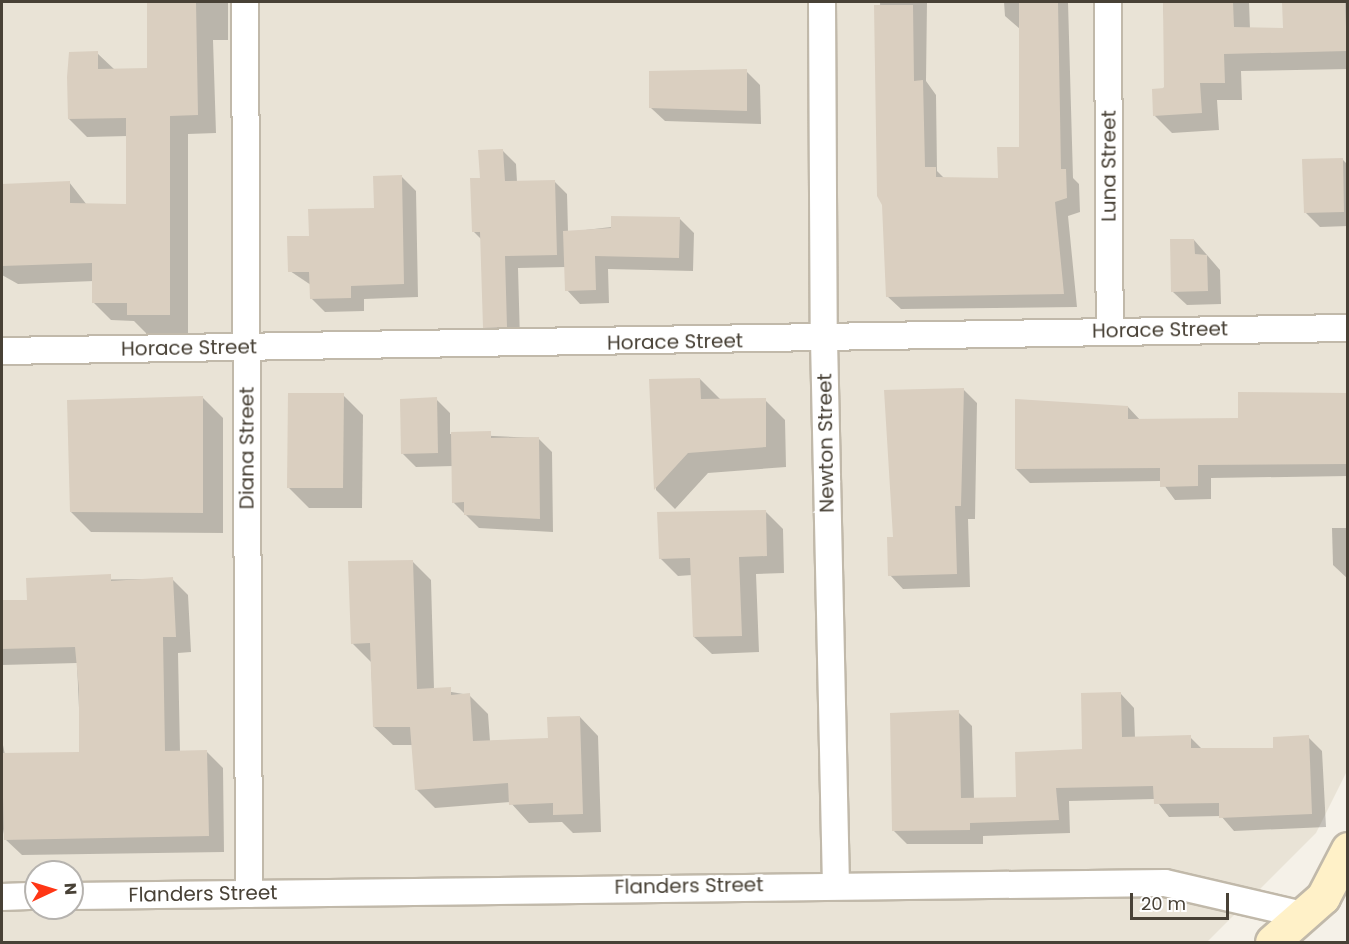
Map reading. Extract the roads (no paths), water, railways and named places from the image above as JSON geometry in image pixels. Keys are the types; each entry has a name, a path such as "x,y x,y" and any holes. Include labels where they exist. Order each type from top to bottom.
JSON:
{"street":[{"name":"Diana Street","path":"245,2 249,894"},
{"name":"Newton Street","path":"822,2 824,340 836,884"},
{"name":"Luna Street","path":"1108,2 1110,331"},
{"name":"Horace Street","path":"2,351 824,340 1110,331 1347,328"},
{"path":"1272,942 1323,897 1347,849"},
{"name":"Flanders Street","path":"84,896 836,884 1165,883 1302,915"},
{"path":"2,897 24,897"}]}
